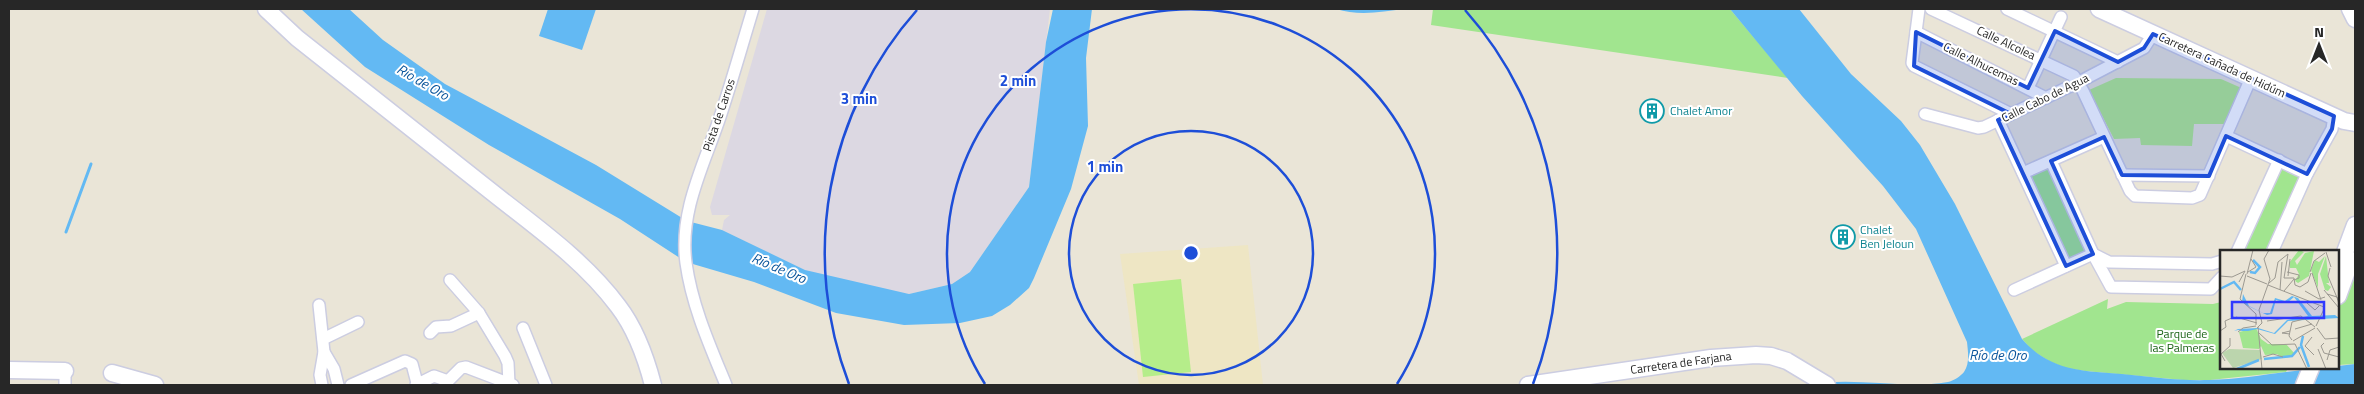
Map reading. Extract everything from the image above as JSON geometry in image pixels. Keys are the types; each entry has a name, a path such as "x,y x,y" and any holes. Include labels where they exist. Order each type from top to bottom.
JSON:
{"main road":[{"path":"266,9 298,38 523,216 589,272 614,300 629,324 643,352 653,385"},
{"name":"Carretera Cañada de Hidúm","path":"2099,9 2347,123"},
{"path":"2350,9 2355,19"},
{"path":"2339,268 2355,225"},
{"path":"2339,293 2355,251"},
{"name":"Carretera de Farjana","path":"1528,385 1711,358 1749,355 1771,356 1787,361 1826,385"},
{"path":"2292,385 2299,369"},
{"path":"2304,385 2311,369"},
{"path":"9,370 65,378"},
{"path":"112,373 144,380 155,385"}],"street":[{"name":"Pista de Carros","path":"726,385 696,310 686,262 686,221 694,188 719,119 753,9"},
{"path":"1919,9 1912,63 1914,66 2011,114"},
{"name":"Calle Alcolea","path":"1931,9 2070,73 2079,82"},
{"path":"2007,9 2118,62"},
{"path":"2028,88 2062,17"},
{"name":"Calle Alhucemas","path":"1916,32 2046,98"},
{"name":"Calle Cabo de Agua","path":"1925,114 1978,128 1984,127 2079,82 2144,48 2153,34"},
{"path":"2079,82 2130,192 2135,196 2142,197 2198,197 2209,176 2251,78"},
{"path":"1998,120 2066,266"},
{"path":"2273,250 2308,174 2332,128 2347,123"},
{"path":"2226,136 2308,174"},
{"path":"2023,173 2104,137"},
{"path":"2238,250 2279,160"},
{"path":"2051,161 2093,254 2108,282 2114,288 2212,289 2220,279"},
{"path":"2122,175 2209,176"},
{"path":"2093,254 2109,262 2212,264 2220,262"},
{"path":"2014,290 2093,254"},
{"path":"351,385 405,361 412,364 417,384 434,376 448,381 462,368 466,367 511,384 508,363 479,313 450,280"},
{"path":"319,304 324,352 320,375 322,385"},
{"path":"430,333 436,327 452,326 479,313"},
{"path":"323,338 358,322"},
{"path":"523,328 546,385"},
{"path":"324,352 334,368 338,385"}],"highlighted area":[{"path":"2055,31 2118,62 2144,48 2153,34 2334,116 2332,129 2307,174 2226,136 2209,176 2122,175 2104,137 2051,161 2093,254 2066,266 1998,120 2011,114 1914,66 1916,32 2028,88"}],"shaded area":[{"path":"767,9 1050,9 1029,187 970,272 952,284 909,294 827,281 722,230 724,220 730,215 712,215 710,207"},
{"path":"1248,245 1263,385 1139,385 1120,254"}],"green space":[{"path":"1433,9 1730,9 1788,78 1431,25"},
{"path":"2116,78 2221,79 2246,90 2229,124 2194,124 2192,146 2141,145 2140,138 2114,139 2089,90"},
{"path":"2277,164 2301,175 2270,250 2247,250 2242,248"},
{"path":"2048,166 2087,250 2069,258 2031,175"},
{"path":"2355,264 2355,364 2339,365 2339,306"},
{"path":"1181,279 1191,372 1143,377 1133,284"},
{"name":"Parque de las Palmeras","path":"2108,299 2107,309 2126,302 2213,304 2220,302 2220,369 2288,369 2286,372 2210,380 2183,380 2085,371 2065,368 2049,361 2033,351 2022,339"}],"water":[{"name":"Río de Oro","path":"301,9 349,9 383,40 445,84 596,165 687,221 722,230 805,270 909,294 952,284 970,272 1029,187 1046,42 1053,9 1092,9 1086,58 1088,126 1071,189 1029,288 1010,305 992,316 960,323 904,325 836,313 754,282 686,262 620,219 489,145 365,67"},
{"path":"548,9 596,9 582,50 539,36"},
{"path":"1336,9 1404,9 1361,13"},
{"name":"Río de Oro","path":"1730,9 1799,9 1851,74 1901,121 1920,145 1955,204 2022,339 2044,358 2068,367 2093,372 2198,380 2241,378 2314,369 2339,369 2339,366 2355,364 2355,385 1913,385 1952,381 1959,377 1966,369 1968,357 1967,342 1916,229 1883,186 1802,96"},
{"name":"Río de Oro","path":"1843,382 1913,385 1809,385"}],"waterway":[{"path":"66,232 91,164"}],"place":[{"name":"Chalet Amor","path":"1652,111"},
{"name":"Chalet Ben Jeloun","path":"1843,237"}]}
